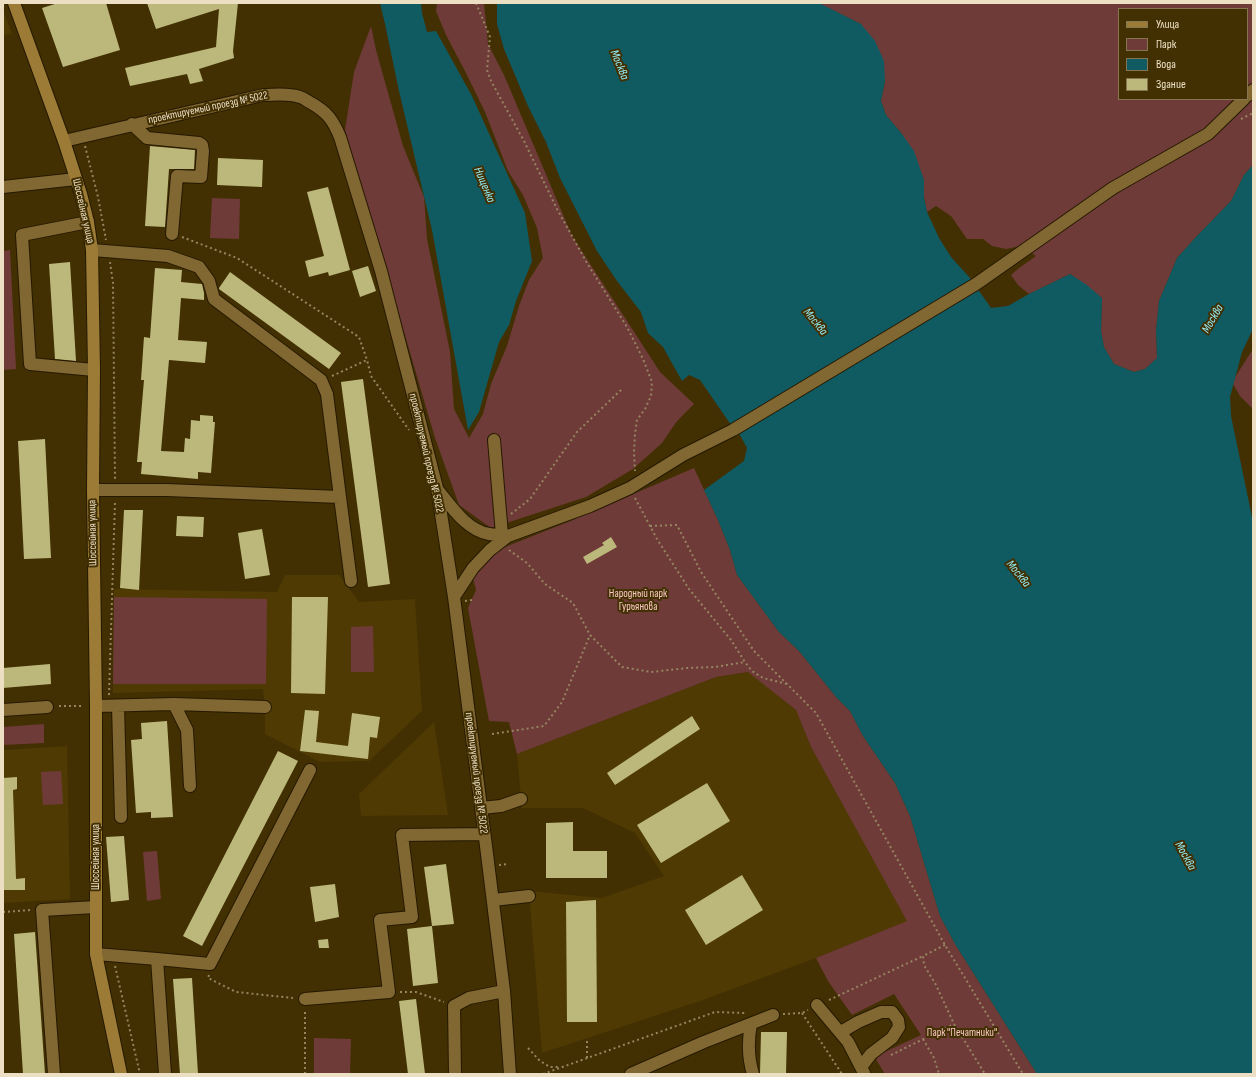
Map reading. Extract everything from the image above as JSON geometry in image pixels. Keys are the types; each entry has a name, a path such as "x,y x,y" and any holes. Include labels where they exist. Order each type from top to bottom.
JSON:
{"main road":[{"name":"Шоссейная улица","path":"14,3 64,141 88,222 92,250 94,370 92,490 96,706 96,954 122,1074"}],"street":[{"name":"проектируемый проезд № 5022","path":"64,141 132,124 263,95 300,97 322,109 335,125 381,271 436,488 454,597 493,900 504,991 510,1074"},
{"path":"454,597 473,568 505,536 590,506 633,486 684,455 733,430 976,284 1114,188 1208,134 1243,100"},
{"path":"132,124 147,138 202,145 201,177 177,176 172,234"},
{"path":"3,187 76,179"},
{"path":"88,222 22,235 30,364 94,370"},
{"path":"92,250 168,256 199,267 209,281 214,299 321,380 327,394 351,581"},
{"path":"494,440 501,522 505,536"},
{"path":"436,488 460,517 473,528 488,534 505,536"},
{"path":"92,490 167,490 340,497"},
{"path":"96,706 174,704 265,708"},
{"path":"174,704 187,730 190,786"},
{"path":"113,706 121,817"},
{"path":"3,710 47,707"},
{"path":"96,954 210,964 310,770"},
{"path":"481,808 501,806 521,799"},
{"path":"305,999 389,992 380,920 412,917 402,835 484,834"},
{"path":"493,900 529,896"},
{"path":"54,1074 42,910 96,907"},
{"path":"157,959 165,1074"},
{"path":"455,1074 454,1006 468,998 504,991"},
{"path":"817,1005 848,1042 862,1071"},
{"path":"841,1032 858,1022 881,1012 892,1012 898,1020 898,1027 892,1038 871,1054 862,1071"},
{"path":"631,1074 704,1042 751,1019 773,1015"},
{"path":"751,1019 748,1039 753,1074"}],"path":[{"path":"476,3 490,37 487,70 491,81 524,141 556,209 626,327 643,359 652,382 651,396 645,409 637,420 634,434 633,486 650,526 689,589 731,640 752,671 763,678 788,685"},
{"path":"82,136 98,197 109,251 113,283 115,490 113,706"},
{"path":"172,234 237,258 359,338 371,376 409,430"},
{"path":"321,380 367,360"},
{"path":"501,522 530,500 577,432 622,389"},
{"path":"650,526 677,525 701,572 754,651 816,713 945,945 1023,1074"},
{"path":"508,549 527,563 545,584 573,603 590,635 622,666 651,672 715,667 745,662"},
{"path":"492,734 544,726 562,702 590,635"},
{"path":"47,707 96,706"},
{"path":"3,912 42,910"},
{"path":"773,1015 802,1013 945,945"},
{"path":"112,955 140,1074"},
{"path":"923,956 924,964 936,985 954,1024 985,1074"},
{"path":"208,978 236,992 305,999 305,1074"},
{"path":"389,992 416,992 454,1006"},
{"path":"543,1074 716,1012 751,1019"},
{"path":"802,1013 842,1074"},
{"path":"890,1055 954,1024"},
{"path":"587,1038 587,1058"},
{"path":"923,1039 934,1058 939,1074"},
{"path":"528,1048 540,1061 550,1067 562,1067"}],"shaded area":[{"path":"3,10 12,34 3,35"},
{"path":"285,575 339,575 359,602 415,599 422,711 369,761 320,762 265,734 263,689 113,693 114,589 277,592"},
{"path":"749,672 796,710 811,747 908,921 816,958 703,1000 542,1053 529,891 602,898 664,876 635,833 583,808 522,808 517,754 716,677"},
{"path":"434,722 448,815 361,816 359,794"},
{"path":"67,746 70,899 3,903 3,750"}],"green space":[{"path":"437,3 484,3 488,44 504,75 572,236 660,372 694,404 677,421 662,443 633,469 586,497 491,528 459,505 435,438 345,130 354,72 371,26 376,50 403,146 424,197 427,239 450,352 454,409 469,438 483,414 491,384 507,346 519,306 529,280 543,258 537,228 523,195 508,171 485,112 446,35 436,11"},
{"path":"820,3 1253,3 1253,165 1244,175 1231,201 1177,258 1159,301 1156,330 1157,358 1145,369 1134,372 1114,364 1104,347 1101,331 1102,298 1070,274 1029,294 1018,285 1011,275 1036,256 1021,246 1006,249 992,246 983,239 967,239 951,216 936,206 927,212 924,197 924,180 902,134 886,115 881,101 885,81 861,24"},
{"path":"212,198 240,199 239,239 210,238"},
{"path":"10,250 16,369 3,370 3,251"},
{"path":"1253,349 1253,409 1240,396 1232,382"},
{"name":"Народный парк Гурьянова","path":"694,468 718,520 730,550 737,575 779,632 799,651 836,697 850,711 863,736 895,783 910,816 940,916 955,944 1037,1074 885,1074 877,1061 876,1056 921,1035 894,994 852,1015 828,981 816,958 907,921 811,747 796,710 748,672 716,677 517,754 509,722 489,721 468,608 476,590 473,578 495,551 573,520"},
{"path":"114,597 267,599 266,684 113,684"},
{"path":"373,626 374,672 351,672 351,627"},
{"path":"44,724 44,743 3,745 3,727"},
{"path":"61,771 63,804 43,805 41,772"},
{"path":"157,851 161,899 147,901 143,852"},
{"path":"314,1038 351,1039 350,1074 314,1074"}],"water":[{"name":"Нищенка","path":"380,3 421,3 427,32 436,31 472,96 525,213 532,261 516,301 509,325 499,342 479,412 468,430 432,230"},
{"name":"Москва","path":"497,3 820,3 861,24 875,41 884,61 885,81 881,101 886,115 914,151 924,180 924,197 927,212 939,238 951,257 970,278 991,308 1008,306 1070,274 1087,285 1102,298 1101,331 1104,347 1114,364 1134,372 1145,369 1157,358 1156,330 1159,301 1177,258 1231,201 1244,175 1253,165 1253,329 1242,352 1230,397 1231,416 1253,522 1253,1074 1037,1074 955,944 940,916 910,816 895,783 863,736 850,711 836,697 799,651 779,632 737,575 730,550 704,490 744,461 747,448 740,435 729,422 700,380 689,375 682,381 663,347 648,333 641,312 617,281 597,251 560,178 546,142 528,106 504,49 497,24"}],"building":[{"path":"58,3 106,3 120,50 63,67 42,8"},
{"path":"147,3 238,3 233,51 234,58 199,69 203,81 190,84 187,74 130,86 125,68 216,47 219,9 156,29"},
{"path":"150,146 195,150 194,169 169,169 165,227 145,226"},
{"path":"218,158 263,160 262,187 217,185"},
{"path":"328,187 350,270 329,276 328,272 309,277 305,261 324,256 307,192"},
{"path":"70,262 76,361 55,359 49,264"},
{"path":"368,266 376,291 360,297 352,271"},
{"path":"155,268 182,270 181,282 202,284 204,293 204,300 181,298 178,340 207,342 205,363 169,360 161,451 184,452 185,438 190,439 191,420 200,421 200,415 213,416 213,422 215,422 211,473 198,472 198,479 141,474 142,462 137,462 144,380 141,380 144,337 150,338"},
{"path":"230,272 341,353 329,369 219,289"},
{"path":"363,379 390,584 368,587 341,382"},
{"path":"45,439 51,558 24,559 18,441"},
{"path":"124,510 143,510 139,590 120,588"},
{"path":"177,516 204,517 203,537 176,536"},
{"path":"262,529 270,575 245,579 238,533"},
{"path":"611,537 617,547 587,564 583,557 604,545 602,543"},
{"path":"292,597 328,597 325,694 291,693"},
{"path":"50,664 51,684 3,688 3,668"},
{"path":"305,710 319,711 316,742 348,746 352,713 380,717 377,738 370,737 368,759 300,751"},
{"path":"692,716 700,729 615,785 607,773"},
{"path":"167,721 173,817 151,818 151,812 136,813 131,740 142,739 141,723"},
{"path":"278,751 298,761 202,946 183,936"},
{"path":"17,777 17,789 13,790 16,879 25,878 25,890 3,890 3,778"},
{"path":"707,783 730,821 661,863 637,825"},
{"path":"573,822 573,851 607,851 607,878 546,878 546,823"},
{"path":"124,836 129,900 111,902 106,837"},
{"path":"446,864 454,924 432,926 424,867"},
{"path":"742,875 763,910 706,945 685,910"},
{"path":"335,884 339,917 315,922 310,887"},
{"path":"596,900 597,1022 567,1022 566,902"},
{"path":"432,926 438,983 413,986 407,929"},
{"path":"35,932 45,1074 23,1074 14,934"},
{"path":"328,939 329,948 319,948 318,940"},
{"path":"192,978 198,1074 180,1074 173,979"},
{"path":"416,999 425,1074 408,1074 399,1001"},
{"path":"761,1032 787,1032 786,1074 760,1074"}],"park label":[{"name":"Парк \"Печатники\"","path":"962,1033"}]}
